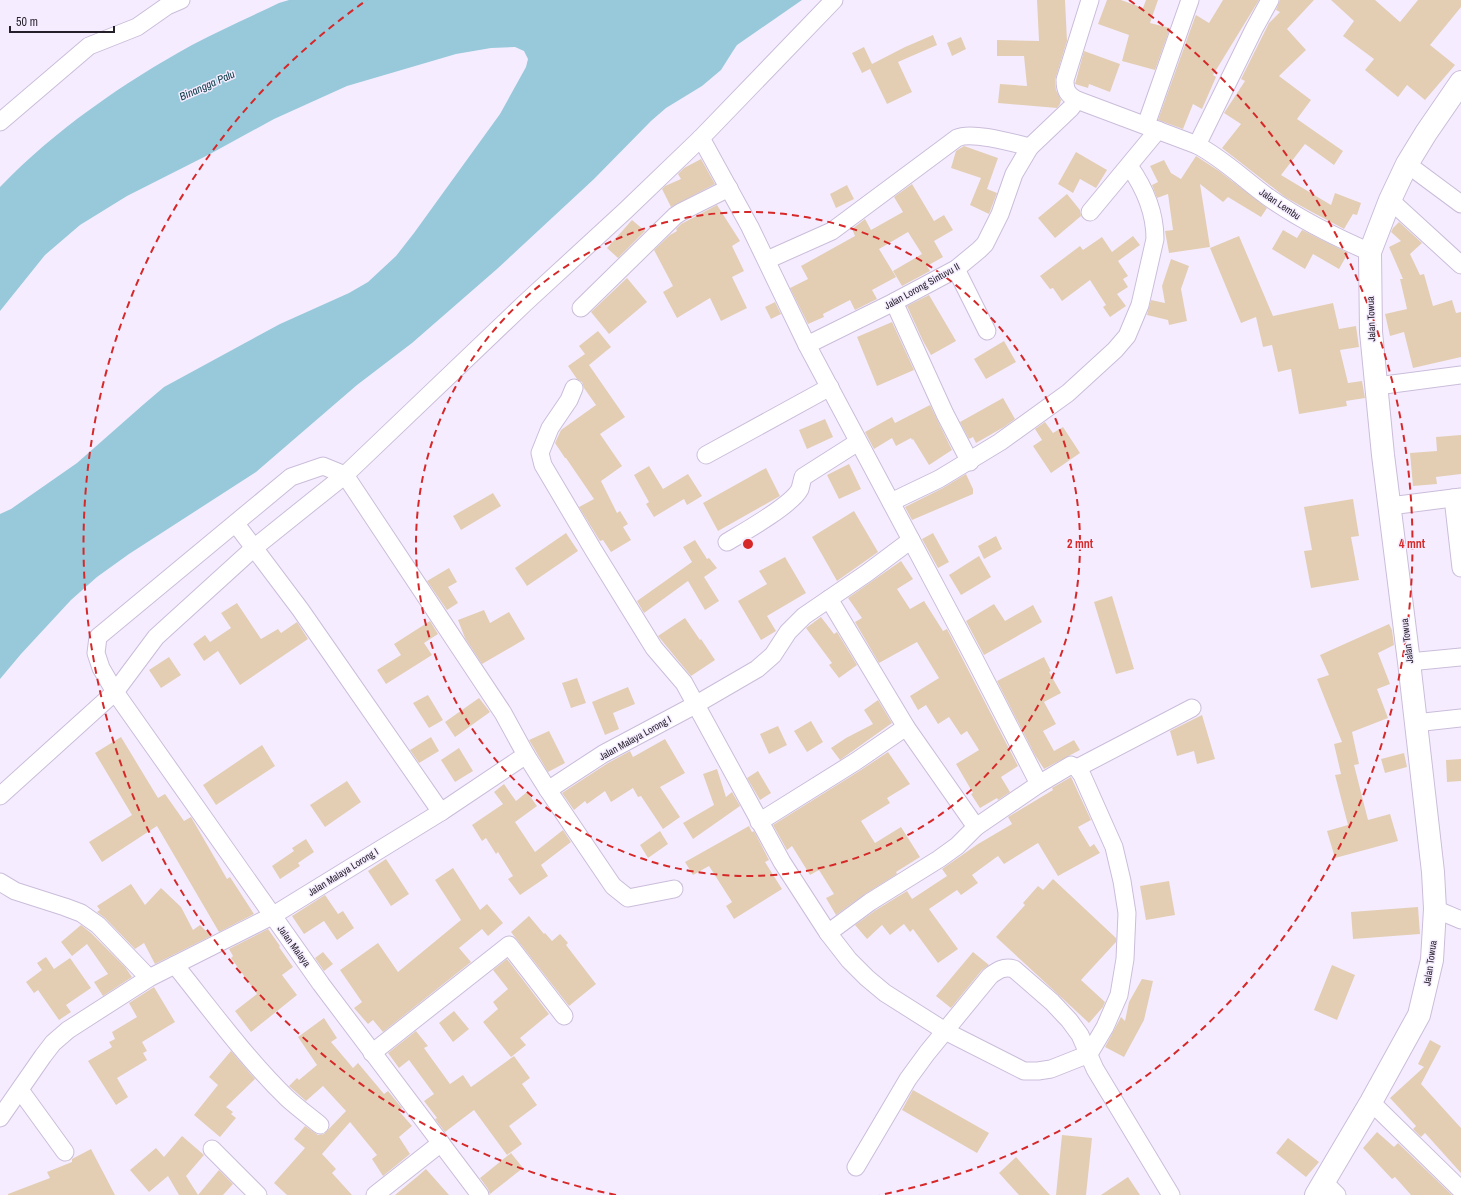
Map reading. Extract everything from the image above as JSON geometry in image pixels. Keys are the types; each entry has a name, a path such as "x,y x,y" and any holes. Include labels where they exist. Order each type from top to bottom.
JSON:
{"main road":[{"name":"Jalan Towua","path":"1326,1191 1371,1102 1419,1015 1432,960 1436,909 1433,872 1409,662 1383,456 1377,386 1370,332 1370,252 1390,200 1407,164 1461,82"}],"street":[{"path":"0,796 115,692 156,637 254,547 345,475 525,303 625,211 701,138 834,0"},
{"name":"Jalan Lembu","path":"1090,0 1065,80 1065,90 1070,96 1077,100 1197,145 1215,155 1267,196 1295,215 1370,252"},
{"path":"1090,212 1129,166 1152,128 1190,0"},
{"path":"1197,145 1254,29 1270,0"},
{"path":"0,122 88,46 137,27 171,2"},
{"name":"Jalan Lorong Sintuvu II","path":"807,345 894,302 956,269 980,250 985,244 1000,214 1014,174 1030,147 1071,108 1077,100"},
{"path":"767,260 832,231 957,138 963,136 974,136 1030,147"},
{"path":"701,138 767,260 807,345 973,656 1039,784"},
{"path":"1407,164 1461,204"},
{"path":"891,502 970,462 1000,442 1068,393 1117,348 1127,336 1140,305 1155,239 1155,231 1147,198 1138,179 1129,166"},
{"path":"581,308 675,216 729,188"},
{"path":"1390,200 1461,265"},
{"path":"956,269 987,330"},
{"path":"894,302 970,462"},
{"path":"1377,386 1461,375"},
{"path":"706,455 830,387"},
{"path":"574,388 569,400 547,435 540,453 543,465 594,552 654,648 684,683 782,862 828,933 849,960 867,978 885,993 945,1031 1024,1071 1051,1069 1089,1054 1105,1027 1119,996 1125,959 1127,913 1122,881 1114,847 1082,774 1077,768 1071,765 1039,784 976,827 957,846 933,863 870,902 828,933"},
{"path":"727,542 774,513 800,490 803,477 858,442"},
{"name":"Jalan Malaya","path":"345,475 323,466 291,477 98,637 96,653 101,668 115,692 203,815 272,916 480,1195"},
{"path":"345,475 503,713 526,755 548,790 613,886 628,898 674,889"},
{"path":"1390,506 1457,497 1461,568"},
{"path":"236,524 300,609 440,812"},
{"name":"Jalan Malaya Lorong I","path":"548,790 603,754 695,705 757,669 773,655 788,632 804,616 867,574 910,540"},
{"path":"829,599 906,727 976,827"},
{"path":"1409,662 1461,657"},
{"path":"1077,768 1192,708"},
{"path":"1415,723 1461,718"},
{"path":"759,822 855,762 906,727"},
{"name":"Jalan Malaya Lorong I","path":"0,1118 52,1043 68,1030 149,978 272,916 440,812 526,755"},
{"path":"0,882 15,891 81,913 98,925 149,978"},
{"path":"1436,909 1461,920"},
{"path":"372,1052 508,945 564,1016"},
{"path":"175,965 222,1025 266,1076 288,1099 320,1125"},
{"path":"856,1167 908,1079 927,1053 990,976 1003,968 1009,968 1014,969 1052,1002 1069,1020 1080,1036 1095,1069 1171,1195"},
{"path":"20,1090 65,1152"},
{"path":"1371,1102 1461,1190"},
{"path":"375,1195 440,1143"},
{"path":"212,1149 258,1195"}],"water":[{"name":"Binangga Palu","path":"289,0 802,0 737,45 721,70 702,86 666,108 651,121 594,179 497,269 412,343 357,385 256,472 129,554 97,577 71,600 0,679 0,514 11,509 77,463 164,387 280,324 349,293 368,282 396,256 414,233 500,114 526,67 528,59 524,51 515,47 491,48 456,54 347,86 274,119 210,154 127,196 80,225 45,255 0,311 0,187 21,166 67,127 141,75 203,39 279,3"}],"building":[{"path":"1037,0 1065,0 1067,41 1055,80 1056,90 1061,100 1060,104 1057,108 998,103 1000,84 1027,86 1024,56 997,56 997,40 1039,41"},
{"path":"1107,0 1121,0 1143,8 1146,0 1158,0 1150,23 1170,28 1155,70 1122,61 1129,35 1098,24"},
{"path":"1223,0 1259,0 1213,75 1216,77 1202,109 1193,104 1183,129 1158,120 1196,15 1209,23"},
{"path":"1280,0 1314,0 1287,29 1306,50 1279,76 1311,100 1297,119 1343,151 1334,165 1305,144 1281,175 1331,205 1335,193 1361,203 1357,215 1353,214 1344,229 1285,197 1222,148 1241,124 1224,113 1245,81 1241,79 1269,23 1280,12 1276,10"},
{"path":"1331,0 1375,0 1400,22 1418,0 1461,0 1461,7 1430,45 1455,65 1425,100 1407,85 1398,97 1365,70 1374,59 1343,36 1354,21"},
{"path":"933,35 937,45 898,62 912,92 887,104 870,69 862,73 852,53 864,47 872,64"},
{"path":"961,37 966,49 952,56 947,43"},
{"path":"1084,51 1120,64 1110,92 1089,84 1088,88 1075,84"},
{"path":"964,146 998,158 987,189 997,193 989,214 970,205 981,178 951,168 956,151"},
{"path":"1076,152 1107,170 1096,188 1080,179 1073,193 1058,184"},
{"path":"1196,156 1219,171 1267,208 1261,217 1228,197 1223,202 1200,184 1210,247 1169,253 1165,231 1173,230 1168,194 1157,198 1152,185 1158,182 1150,166 1164,160 1171,173 1181,179"},
{"path":"701,159 715,184 671,207 662,189 665,186 681,179 678,174 684,168"},
{"path":"912,184 934,221 944,215 953,230 934,241 943,257 927,266 930,271 902,286 893,271 922,254 908,232 879,249 896,277 872,290 877,299 855,310 850,300 823,314 824,317 808,324 790,288 808,279 801,266 855,236 852,229 865,219 871,230 903,212 894,197"},
{"path":"847,185 854,199 836,208 830,194"},
{"path":"1067,194 1080,210 1081,216 1055,238 1038,218"},
{"path":"717,205 740,241 732,246 744,271 732,277 747,308 721,321 710,298 677,318 663,292 673,286 654,250 670,235 677,231 676,229 681,224"},
{"path":"632,220 645,231 618,258 607,248"},
{"path":"1399,222 1422,243 1410,254 1420,275 1424,274 1433,306 1452,300 1456,313 1461,312 1461,357 1413,368 1404,332 1390,336 1385,314 1407,309 1400,279 1403,279 1389,247 1401,241 1391,232"},
{"path":"1283,230 1297,238 1302,230 1348,253 1339,269 1313,254 1305,269 1272,249"},
{"path":"1133,236 1140,245 1118,261 1128,276 1123,279 1128,287 1117,294 1126,306 1110,317 1103,307 1106,305 1090,280 1062,301 1053,288 1050,289 1040,276 1080,246 1083,250 1102,237 1112,252"},
{"path":"1239,236 1273,316 1333,303 1339,329 1356,326 1359,347 1340,350 1348,383 1362,381 1365,398 1346,401 1347,406 1299,414 1291,369 1278,372 1272,345 1263,347 1256,317 1241,323 1210,248"},
{"path":"1171,259 1189,266 1181,289 1187,321 1169,325 1168,320 1147,315 1151,300 1165,303 1162,286"},
{"path":"627,278 647,302 609,334 591,312"},
{"path":"929,295 956,341 931,355 907,306"},
{"path":"775,302 781,314 771,319 765,307"},
{"path":"892,322 914,370 877,386 857,337"},
{"path":"598,331 611,347 589,365 625,417 600,434 622,466 601,481 617,513 620,511 628,524 623,527 631,540 611,552 603,540 600,541 579,507 594,499 555,443 561,430 596,405 584,388 582,382 577,379 568,366 585,354 579,346"},
{"path":"1004,341 1016,362 986,379 974,359"},
{"path":"1003,398 1015,419 976,443 973,437 969,439 960,422"},
{"path":"930,405 952,450 929,465 911,438 896,446 892,438 874,449 865,432 892,417 895,423"},
{"path":"825,419 833,437 807,449 799,430"},
{"path":"1045,422 1053,433 1063,427 1080,453 1051,473 1033,446 1042,440 1035,429"},
{"path":"1461,435 1461,474 1436,477 1437,484 1413,486 1410,453 1437,451 1436,437"},
{"path":"849,464 861,489 839,499 827,475"},
{"path":"649,466 663,489 688,474 702,496 687,505 684,499 654,517 646,504 649,502 634,475"},
{"path":"766,468 780,496 718,531 703,503"},
{"path":"966,474 973,489 973,494 912,520 905,507 943,488"},
{"path":"493,493 501,506 461,530 453,516"},
{"path":"1353,499 1359,536 1351,537 1359,580 1311,588 1304,551 1312,550 1304,507"},
{"path":"854,511 878,552 837,581 812,537"},
{"path":"566,533 578,551 527,586 515,568"},
{"path":"933,533 949,562 938,568 922,539"},
{"path":"996,536 1002,549 984,559 978,546"},
{"path":"695,540 707,559 709,558 717,568 704,577 719,601 705,610 688,581 644,613 637,601 692,562 683,547"},
{"path":"979,556 991,577 961,595 949,575"},
{"path":"785,557 806,593 767,616 776,631 761,640 738,601 767,584 759,571"},
{"path":"901,561 913,579 897,589 910,609 924,601 943,631 947,629 1018,766 1001,777 1010,792 998,800 997,798 980,808 956,764 979,750 967,731 961,735 949,717 938,724 926,705 918,710 910,696 939,678 917,642 879,663 855,622 862,618 848,598"},
{"path":"449,568 457,582 448,587 458,603 447,610 427,581"},
{"path":"1112,596 1134,669 1116,674 1094,602"},
{"path":"237,603 261,639 278,629 281,633 297,622 308,639 240,685 218,651 204,661 193,644 205,635 210,642 231,628 221,613"},
{"path":"994,604 1005,621 1033,605 1042,622 984,655 966,621"},
{"path":"484,610 490,623 509,612 525,639 482,664 465,638 458,620"},
{"path":"821,617 834,634 837,632 857,665 839,678 829,665 832,663 806,628"},
{"path":"685,618 715,660 691,676 658,636"},
{"path":"430,621 438,634 424,643 432,655 386,684 377,670 401,655 394,644"},
{"path":"1389,624 1392,630 1394,645 1378,653 1390,684 1377,689 1388,718 1352,732 1359,764 1354,765 1368,820 1390,814 1398,841 1335,858 1327,831 1348,825 1335,775 1341,774 1334,744 1342,742 1317,679 1329,675 1320,655"},
{"path":"169,657 181,675 161,688 149,670"},
{"path":"1044,657 1051,671 1049,672 1061,693 1044,702 1056,724 1043,731 1054,751 1074,740 1080,750 1044,769 1035,755 997,681"},
{"path":"577,678 586,703 571,708 562,683"},
{"path":"628,687 635,704 613,713 619,729 605,735 592,702"},
{"path":"428,695 443,720 429,728 413,703"},
{"path":"479,698 490,712 455,737 445,722"},
{"path":"878,700 892,723 840,760 831,748 846,738 873,724 864,710"},
{"path":"1202,715 1215,759 1197,764 1194,751 1177,756 1170,731"},
{"path":"811,721 823,742 807,752 794,731"},
{"path":"778,726 787,745 769,754 760,734"},
{"path":"549,731 565,763 548,772 529,740"},
{"path":"121,737 158,798 165,794 184,821 191,817 227,879 230,877 254,914 219,932 157,826 102,862 89,842 132,815 95,753"},
{"path":"431,737 439,751 419,763 410,750"},
{"path":"665,739 685,773 660,787 680,817 663,829 641,796 638,797 633,788 611,802 605,791 587,804 585,801 574,810 562,793 608,763 630,751 633,757"},
{"path":"262,745 275,766 216,805 203,785"},
{"path":"459,748 473,771 455,782 441,760"},
{"path":"888,752 910,784 887,798 890,803 861,821 875,843 901,827 920,857 896,872 897,874 865,894 836,915 826,898 834,894 819,870 810,875 792,846 787,850 773,825"},
{"path":"1404,753 1407,767 1385,773 1381,759"},
{"path":"1461,759 1461,781 1447,782 1446,760"},
{"path":"717,769 726,797 732,792 740,806 693,839 683,823 714,805 703,774"},
{"path":"758,771 771,793 760,800 747,778"},
{"path":"1071,777 1091,820 1078,827 1090,847 1094,844 1100,853 1058,876 1038,843 1004,864 998,856 972,875 978,883 961,895 957,890 929,909 958,949 938,963 913,929 910,932 904,924 890,935 882,925 867,939 855,925 907,891 912,899 947,876 942,869 978,844 1012,824 1008,817 1053,790 1052,788"},
{"path":"347,781 361,802 325,827 310,805"},
{"path":"504,784 516,801 527,792 537,806 515,822 535,852 563,830 571,842 541,865 548,876 520,895 508,879 513,876 498,852 496,854 486,838 482,841 472,825 503,804 494,792"},
{"path":"749,826 752,832 754,831 769,860 765,862 782,889 734,919 726,906 732,902 709,866 693,875 685,862"},
{"path":"660,831 668,844 648,858 640,845"},
{"path":"306,839 314,852 298,863 300,866 280,879 272,866 294,851 292,848"},
{"path":"386,859 409,894 391,906 368,871"},
{"path":"453,868 480,910 487,904 503,923 488,936 482,929 459,948 471,962 383,1032 373,1020 368,1024 354,1008 362,1002 340,970 378,943 398,972 461,920 435,880"},
{"path":"1053,879 1116,938 1116,942 1081,980 1105,1002 1103,1007 1089,1023 996,937 1025,905 1023,903 1038,886 1043,890"},
{"path":"1169,881 1175,915 1146,920 1140,886"},
{"path":"131,884 145,905 161,888 181,907 193,930 200,925 211,936 155,964 144,943 135,949 105,918 97,912 100,910 97,906"},
{"path":"325,895 338,914 343,911 354,928 337,940 324,921 304,934 292,916"},
{"path":"1418,907 1420,934 1353,939 1351,912"},
{"path":"529,916 552,941 560,934 568,943 566,945 596,984 569,1006 511,932"},
{"path":"81,925 125,967 132,977 103,996 94,982 108,974 87,944 72,956 61,942"},
{"path":"268,929 293,967 282,975 297,995 251,1032 235,1011 257,994 231,958 233,956 229,949"},
{"path":"323,952 333,964 324,971 315,958"},
{"path":"973,952 989,965 982,970 951,1008 936,996"},
{"path":"46,957 54,969 70,958 91,988 66,1005 71,1012 59,1020 38,990 34,993 26,982 42,970 37,963"},
{"path":"507,959 549,1014 520,1038 526,1045 511,1057 483,1022 498,1009 493,1002 508,989 493,970"},
{"path":"1332,965 1355,975 1337,1020 1314,1010"},
{"path":"1142,979 1153,981 1144,1020 1124,1057 1105,1047 1121,1017 1125,1021 1129,1002"},
{"path":"154,987 175,1022 142,1042 147,1051 143,1053 147,1060 117,1078 128,1097 116,1105 88,1061 112,1047 109,1042 115,1039 112,1032 137,1017 129,1003"},
{"path":"454,1011 469,1029 453,1042 439,1023"},
{"path":"324,1018 337,1038 331,1042 353,1068 358,1063 384,1094 388,1091 402,1108 399,1111 412,1126 399,1137 410,1154 383,1176 372,1159 377,1155 350,1122 322,1154 336,1169 332,1173 352,1195 287,1195 274,1183 305,1148 294,1139 305,1126 318,1135 324,1134 346,1111 323,1086 306,1101 289,1086 297,1078 299,1080 317,1065 298,1037"},
{"path":"416,1031 428,1046 424,1048 450,1084 463,1075 471,1087 514,1056 530,1078 522,1084 537,1105 509,1126 522,1144 507,1155 474,1110 445,1132 435,1119 437,1118 424,1101 434,1094 409,1060 399,1068 388,1053"},
{"path":"1430,1040 1441,1046 1421,1084 1461,1128 1461,1173 1425,1133 1421,1137 1413,1129 1416,1126 1390,1098 1424,1067 1418,1064"},
{"path":"231,1051 255,1079 226,1107 233,1112 231,1114 236,1118 220,1137 194,1115 218,1085 209,1077"},
{"path":"913,1090 989,1133 977,1153 902,1110"},
{"path":"1377,1132 1394,1147 1398,1143 1452,1195 1411,1195 1395,1177 1392,1179 1363,1148"},
{"path":"1062,1135 1092,1138 1086,1195 1056,1195"},
{"path":"182,1136 204,1155 186,1176 198,1195 179,1195 168,1176 149,1192 130,1170 156,1148 164,1157"},
{"path":"1288,1138 1319,1162 1306,1177 1276,1153"},
{"path":"91,1149 115,1195 8,1195 50,1178 47,1172 72,1162 72,1159"},
{"path":"511,1153 523,1168 490,1194 480,1178"},
{"path":"1016,1157 1050,1195 1019,1195 999,1173"},
{"path":"426,1169 449,1195 395,1195 418,1176"},
{"path":"219,1170 233,1184 223,1195 198,1195"},
{"path":"1128,1177 1140,1195 1101,1195"}]}
